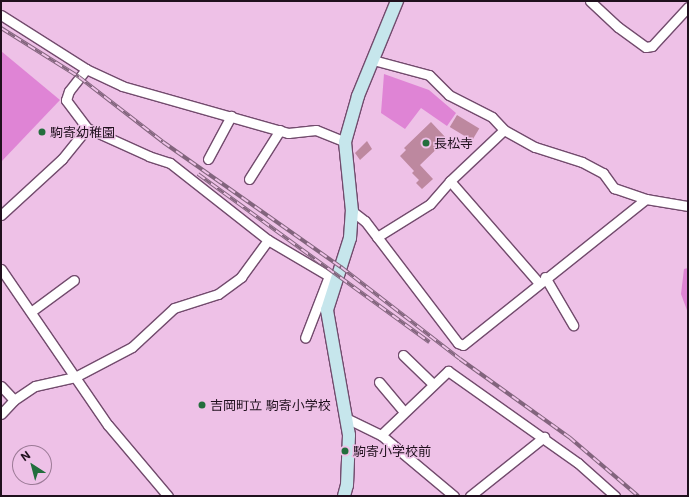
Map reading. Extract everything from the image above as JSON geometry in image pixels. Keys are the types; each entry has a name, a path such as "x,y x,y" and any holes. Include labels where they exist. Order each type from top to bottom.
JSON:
{"street":[{"path":"304,338 322,308 350,238 352,211 345,142 358,96 397,1"},
{"path":"590,1 618,27 646,47 652,46 688,7"},
{"path":"1,15 86,69 122,86 288,133 316,130 345,142"},
{"path":"373,60 429,75 449,95 492,117 504,130 535,147 582,162 603,173 610,186 646,199 688,206"},
{"path":"86,69 69,91 66,100 87,128 149,156 170,163 268,240 329,276 322,308 349,435 347,485 344,496"},
{"path":"208,159 231,116"},
{"path":"1,215 62,159 87,128"},
{"path":"249,179 280,130"},
{"path":"377,237 430,204 450,181 504,130"},
{"path":"450,181 541,280 573,324"},
{"path":"352,211 365,221 458,343 463,345 541,280 646,199"},
{"path":"1,414 14,400 35,386 75,377 132,347 174,308 218,294 241,277 268,240"},
{"path":"1,269 32,311 75,377 136,461 168,496"},
{"path":"32,311 74,280"},
{"path":"404,355 433,384"},
{"path":"381,434 448,371 578,462 614,496"},
{"path":"379,382 404,412"},
{"path":"1,386 14,400"},
{"path":"346,418 381,434 454,496"},
{"path":"470,496 544,437"}],"shaded area":[{"path":"1,51 60,100 1,162"},
{"path":"384,74 429,90 456,113 447,126 421,108 405,129 381,113"},
{"path":"688,268 688,313 681,294 684,269"}],"building":[{"path":"457,115 479,128 472,140 450,127"},
{"name":"長松寺","path":"431,122 447,139 420,165 433,179 422,189 416,183 419,180 412,173 414,171 400,156 406,150 404,148"},
{"path":"367,141 372,149 360,160 355,153"}],"railway":[{"path":"1,28 79,77 163,142 341,267 460,359 569,437 638,496"},
{"path":"198,174 429,342"}],"place":[{"name":"駒寄幼稚園","path":"42,132"},
{"name":"長松寺","path":"426,143"},
{"name":"吉岡町立 駒寄小学校","path":"202,405"},
{"name":"駒寄小学校前","path":"345,451"}]}
